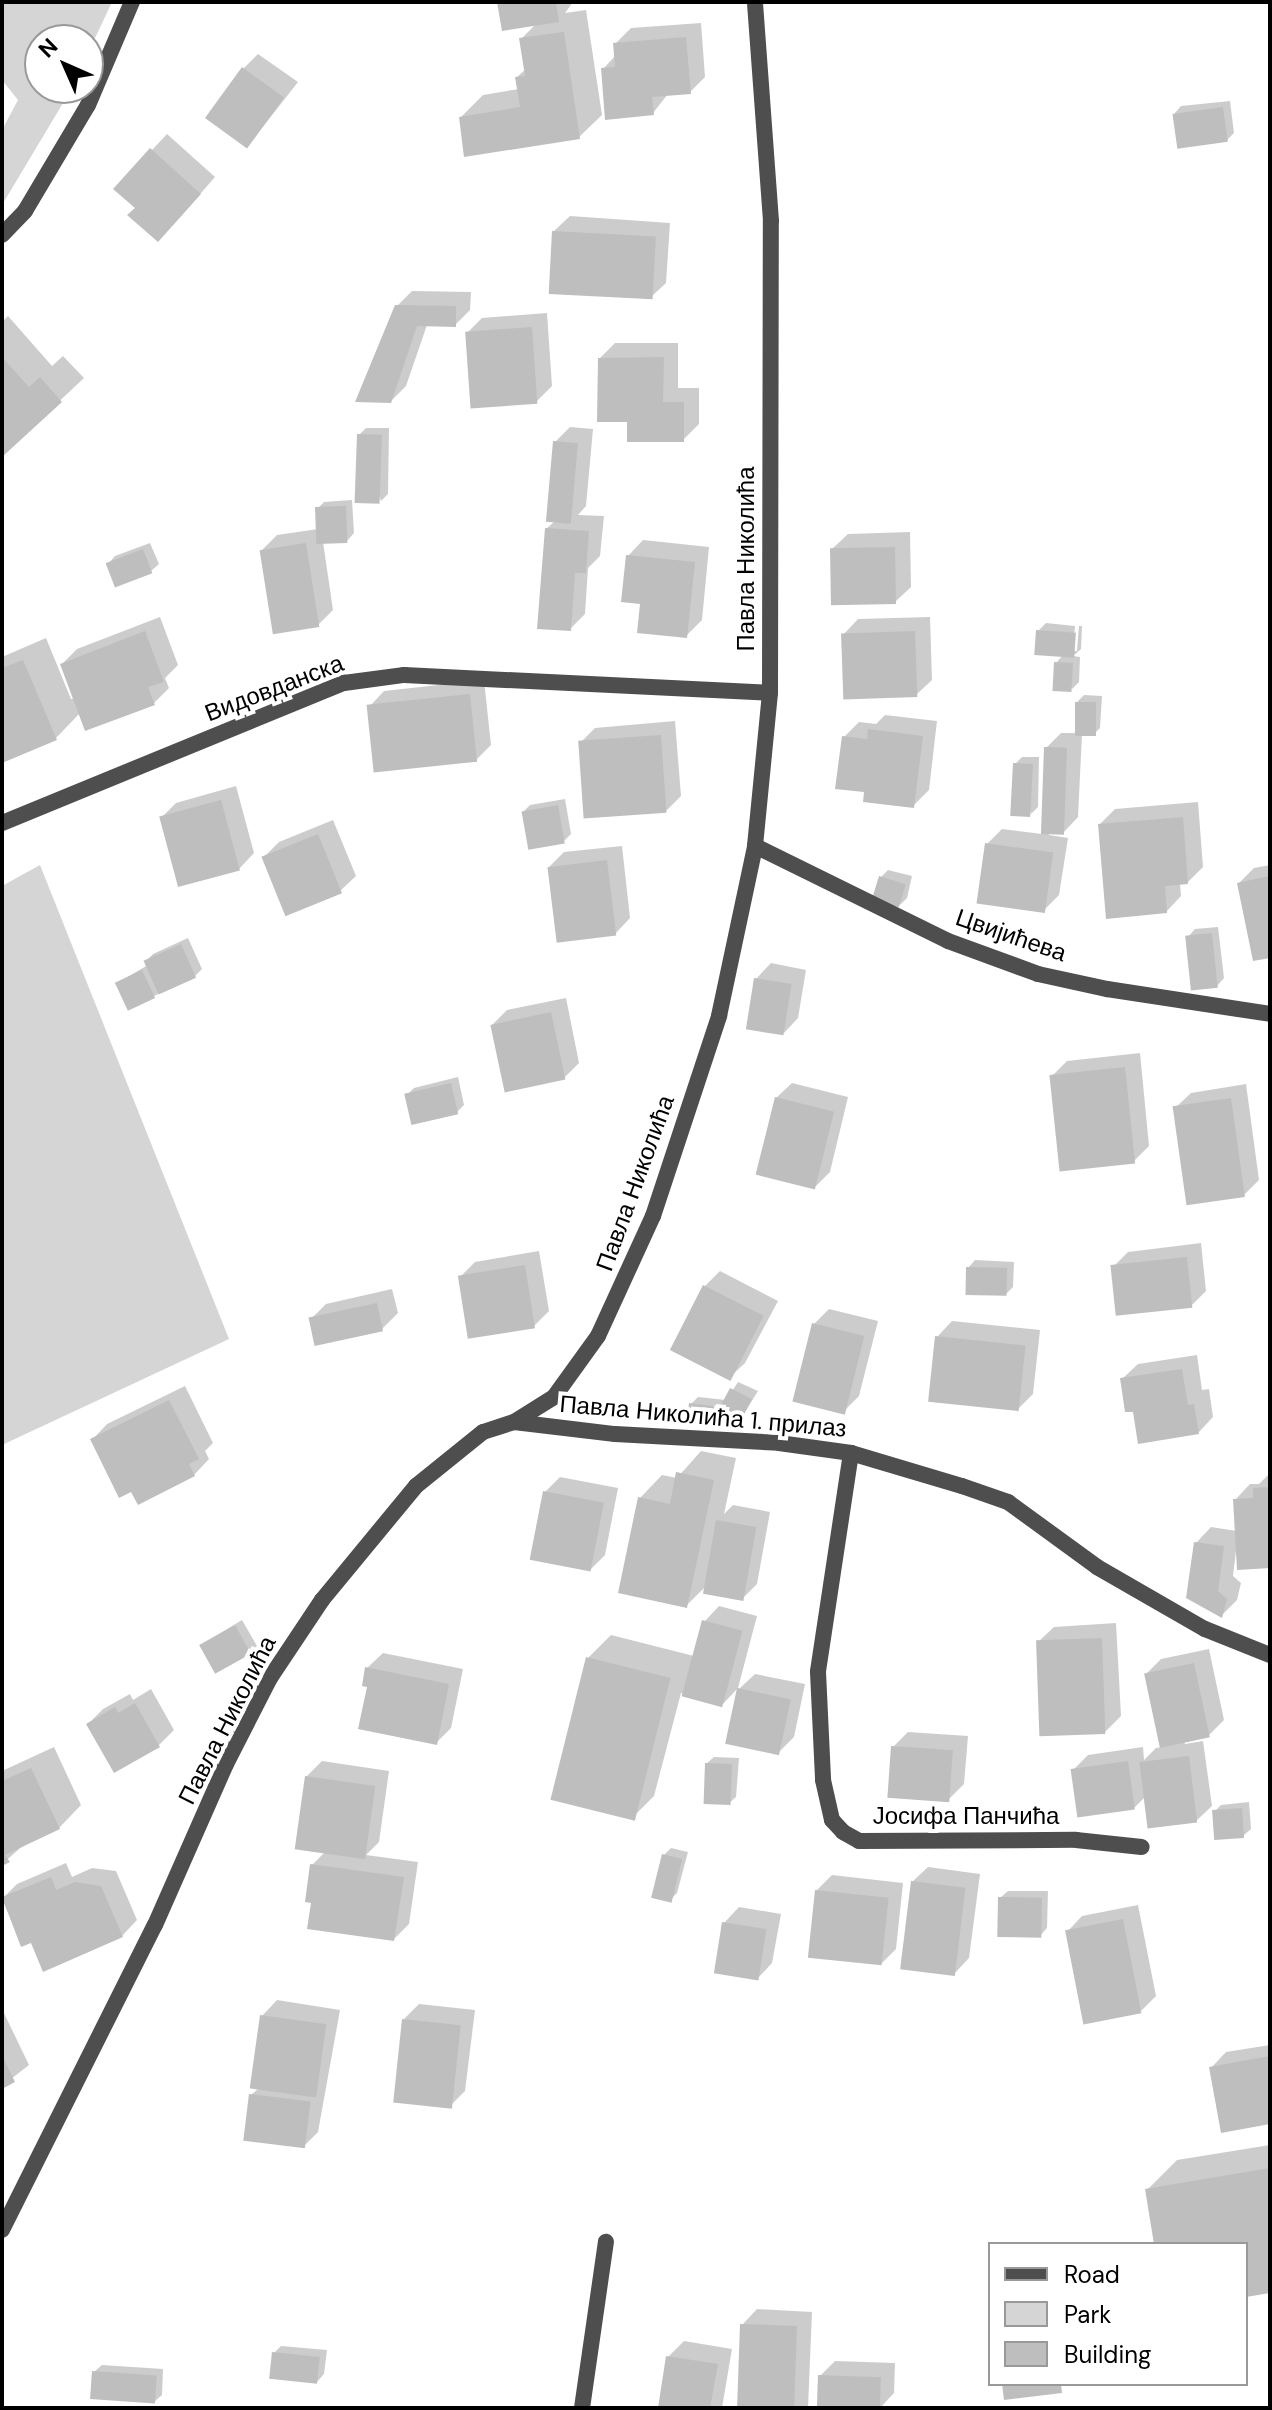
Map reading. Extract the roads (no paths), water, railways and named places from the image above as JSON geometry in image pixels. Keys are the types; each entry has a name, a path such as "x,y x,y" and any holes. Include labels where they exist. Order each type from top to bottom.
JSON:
{"street":[{"path":"2,235 25,211 88,105 132,2"},
{"name":"Павла Николића","path":"2,2230 155,1925 226,1764 270,1678 322,1600 416,1486 483,1432 514,1422 554,1397 598,1336 637,1259 719,1016 755,846 770,693 771,221 755,2"},
{"name":"Видовданска","path":"2,823 344,683 404,675 770,693"},
{"name":"Цвијићева","path":"755,846 948,941 1038,974 1107,989 1270,1014"},
{"name":"Павла Николића 1. прилаз","path":"514,1422 615,1434 779,1443 851,1453 1008,1502 1097,1567 1144,1596 1205,1629 1270,1655"},
{"name":"Јосифа Панчића","path":"851,1453 818,1672 823,1780 832,1820 843,1832 859,1841 1076,1840 1142,1847"},
{"path":"582,2408 606,2242"}]}
